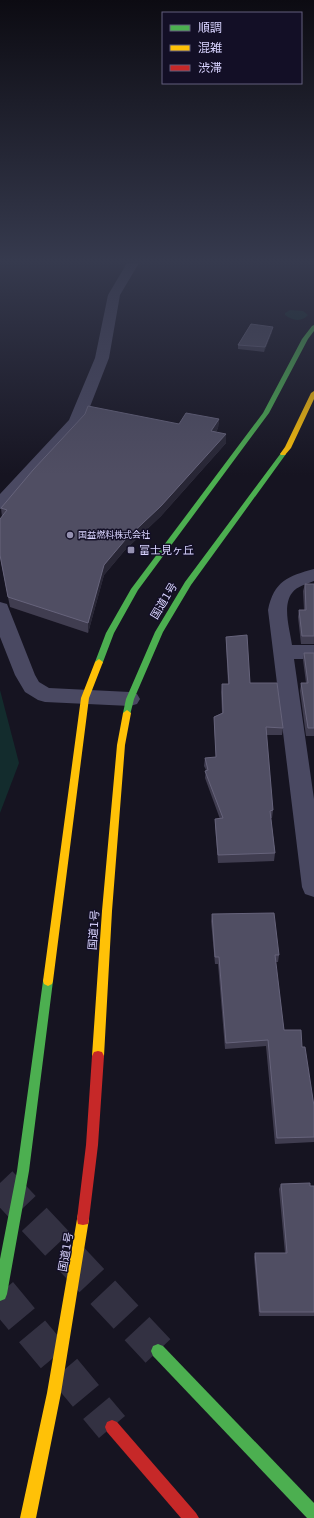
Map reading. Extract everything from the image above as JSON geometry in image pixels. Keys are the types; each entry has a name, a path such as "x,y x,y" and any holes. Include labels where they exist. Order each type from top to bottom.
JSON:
{"highway":[{"path":"0,1294 23,1171 85,698 110,634 134,589 266,413 309,334"},
{"name":"国道1号","path":"28,1518 54,1393 82,1230 92,1145 107,911 121,745 130,699 159,632 188,584 288,448 314,392"},
{"path":"158,1351 314,1514"},
{"path":"112,1427 191,1518"}],"street":[{"path":"0,504 76,422 102,358 107,334"},
{"path":"314,575 293,582 282,591 279,599 278,610 314,887"},
{"path":"0,608 14,648 32,687 45,695 130,699"},
{"path":"283,652 314,652"}],"green space":[{"path":"0,690 19,763 0,813"}],"building":[{"path":"245,334 270,334 265,347 238,345"},
{"name":"国益燃料株式会社","path":"88,406 179,424 186,413 219,419 211,431 226,434 161,506 125,540 104,565 88,623 8,597 0,555 0,519 7,510 1,508 33,470 85,414"},
{"path":"305,584 314,584 314,636 302,636 299,610 306,610"},
{"path":"247,635 250,683 277,683 283,728 266,727 273,810 270,811 275,853 218,855 215,819 223,818 205,771 208,770 205,758 216,757 214,717 223,713 222,684 229,684 226,637"},
{"path":"304,653 314,653 314,728 308,728 301,683 308,683"},
{"path":"274,913 279,955 275,955 284,1030 301,1030 302,1047 305,1047 314,1106 314,1137 277,1138 268,1040 226,1043 219,957 215,957 212,914"},
{"path":"310,1183 310,1186 314,1186 314,1312 260,1312 255,1253 287,1253 281,1184"}],"tunnel":[{"path":"0,1183 158,1351"},
{"path":"0,1293 112,1427"}],"traffic: fast":[{"path":"99,662 110,633 135,589 266,413 309,334"},
{"path":"127,713 130,699 159,632 188,584 283,454"},
{"path":"0,1294 23,1171 48,981"},
{"path":"158,1351 314,1514"}],"traffic: slow":[{"path":"283,454 288,448 314,393"},
{"path":"48,981 85,698 99,662"},
{"path":"98,1056 107,911 121,745 127,713"},
{"path":"28,1518 54,1393 83,1219"}],"traffic: jam":[{"path":"83,1219 92,1145 98,1056"},
{"path":"112,1427 191,1518"}],"place":[{"name":"国益燃料株式会社","path":"70,535"},
{"name":"富士見ヶ丘","path":"131,550"}]}
